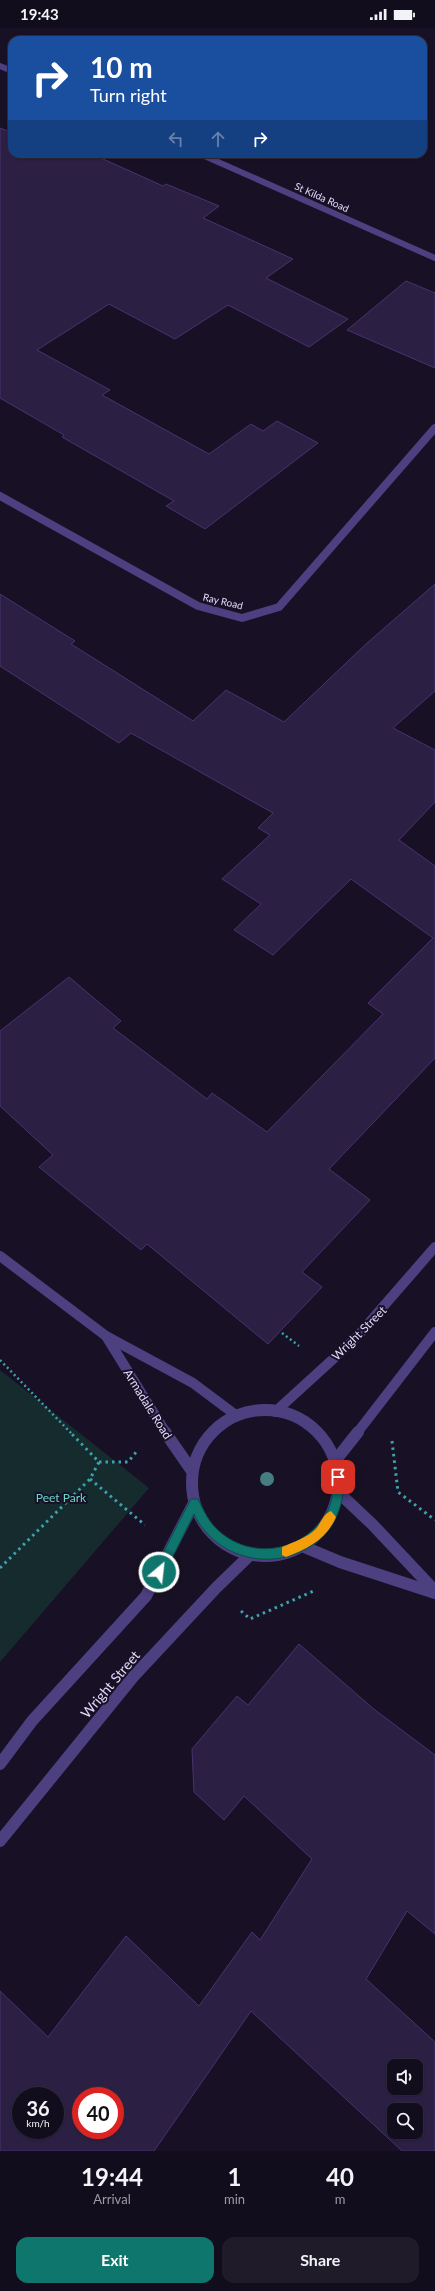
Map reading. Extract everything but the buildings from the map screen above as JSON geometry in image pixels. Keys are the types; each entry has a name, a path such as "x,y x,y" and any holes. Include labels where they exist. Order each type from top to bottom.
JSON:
{"street":[{"name":"St Kilda Road","path":"209,158 435,258"},
{"name":"Ray Road","path":"0,496 198,606 242,618 279,607 435,428"},
{"name":"Wright Street","path":"275,1412 299,1388 325,1367 388,1303 435,1247"},
{"name":"Armadale Road","path":"0,1256 106,1336 193,1383 237,1416"},
{"path":"336,1461 435,1332"},
{"name":"Armadale Road","path":"106,1336 159,1423 192,1472"},
{"path":"255,1411 275,1412 294,1417 312,1428 326,1443 336,1461 338,1492 333,1514 320,1532 302,1546 278,1554 251,1554 232,1547 216,1536 203,1521 194,1503 191,1487 192,1472 197,1454 207,1437 220,1424 237,1416 255,1411"},
{"path":"338,1492 372,1524 435,1592"},
{"path":"0,1764 32,1722 146,1596 194,1503"},
{"path":"302,1546 340,1562 435,1592"},
{"name":"Wright Street","path":"0,1841 133,1678 216,1588 251,1554"}],"path":[{"path":"0,1360 98,1462 90,1479 0,1568"},
{"path":"392,1436 398,1492 435,1520"},
{"path":"216,1588 250,1619 316,1590"}],"green space":[{"name":"Peet Park","path":"0,1370 149,1488 0,1662"}],"slow traffic":[{"path":"286,1551 302,1546 320,1532 331,1517"}],"route":[{"path":"159,1572 194,1503 203,1521 216,1536 232,1547 251,1554 278,1554 302,1546 320,1532 333,1514 338,1492 338,1477"}]}
